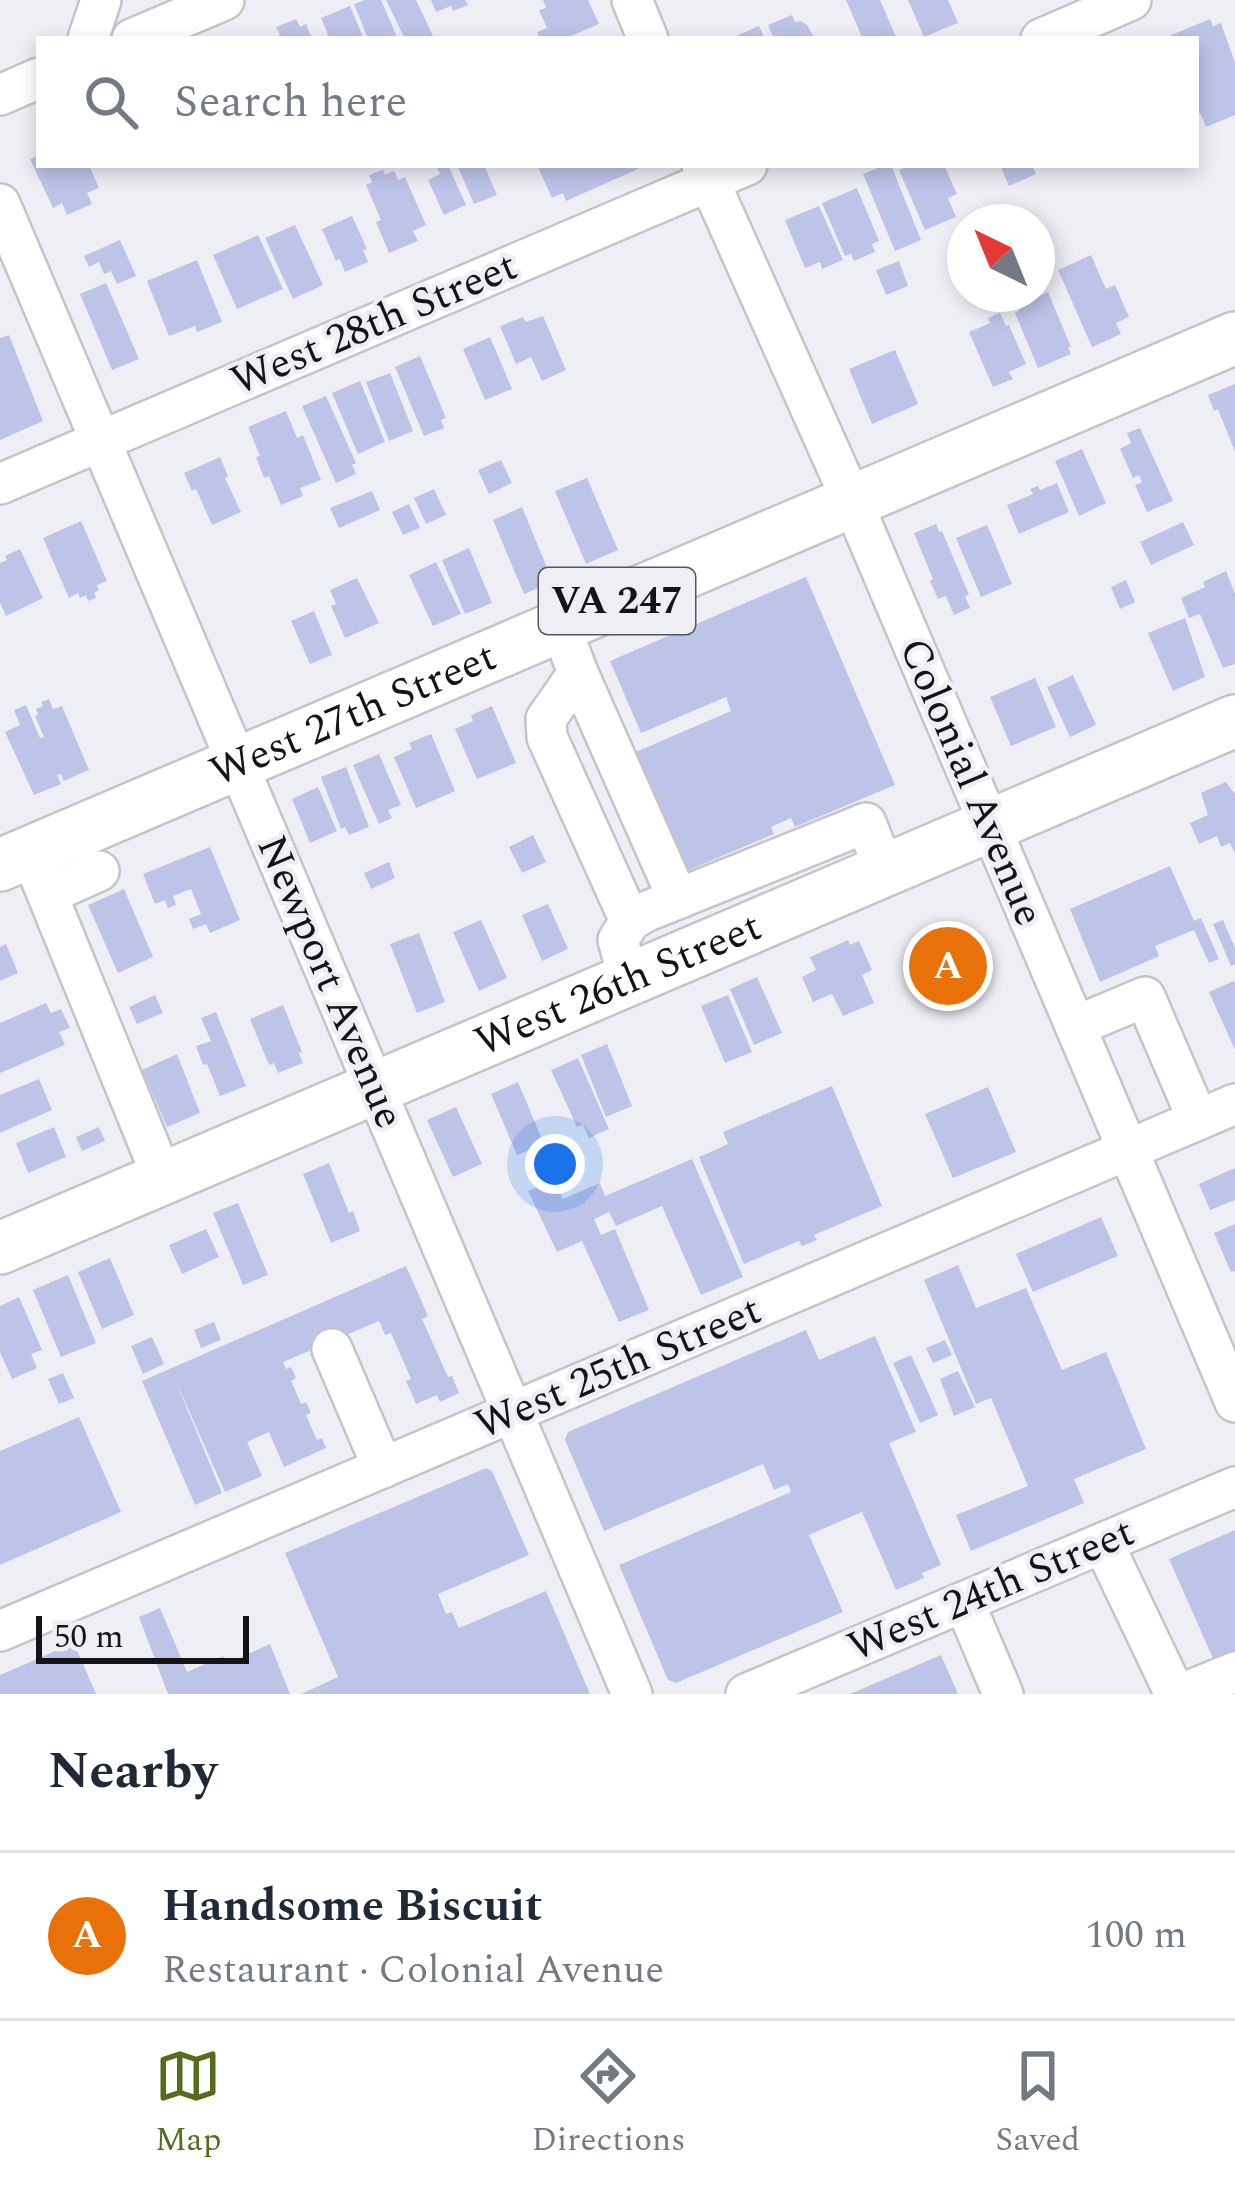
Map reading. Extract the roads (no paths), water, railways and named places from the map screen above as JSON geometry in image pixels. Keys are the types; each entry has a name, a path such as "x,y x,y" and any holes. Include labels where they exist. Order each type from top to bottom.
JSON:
{"main road":[{"name":"West 27th Street","path":"26,870 237,763 1235,338"},
{"name":"West 26th Street","path":"1,1246 1235,721"}],"street":[{"path":"89,36 101,0"},
{"path":"139,36 224,0"},
{"path":"632,0 647,36"},
{"path":"1048,36 1131,0"},
{"path":"0,94 36,79"},
{"name":"West 28th Street","path":"0,484 706,173"},
{"name":"Colonial Avenue","path":"706,173 852,501 1235,1402"},
{"name":"Newport Avenue","path":"0,204 632,1694"},
{"path":"560,625 678,898"},
{"path":"578,673 546,719 547,736 630,921"},
{"path":"629,980 618,940 621,930 678,898 866,824 884,871"},
{"path":"99,871 26,870 163,1179"},
{"path":"1076,1026 1145,997 1198,1120"},
{"name":"West 25th Street","path":"0,1631 1235,1104"},
{"path":"332,1349 383,1468"},
{"name":"West 24th Street","path":"746,1694 1235,1487"},
{"path":"1102,1543 1178,1694 1235,1672"},
{"path":"964,1602 1004,1694"}],"place":[{"name":"Handsome Biscuit","path":"948,966"}]}
